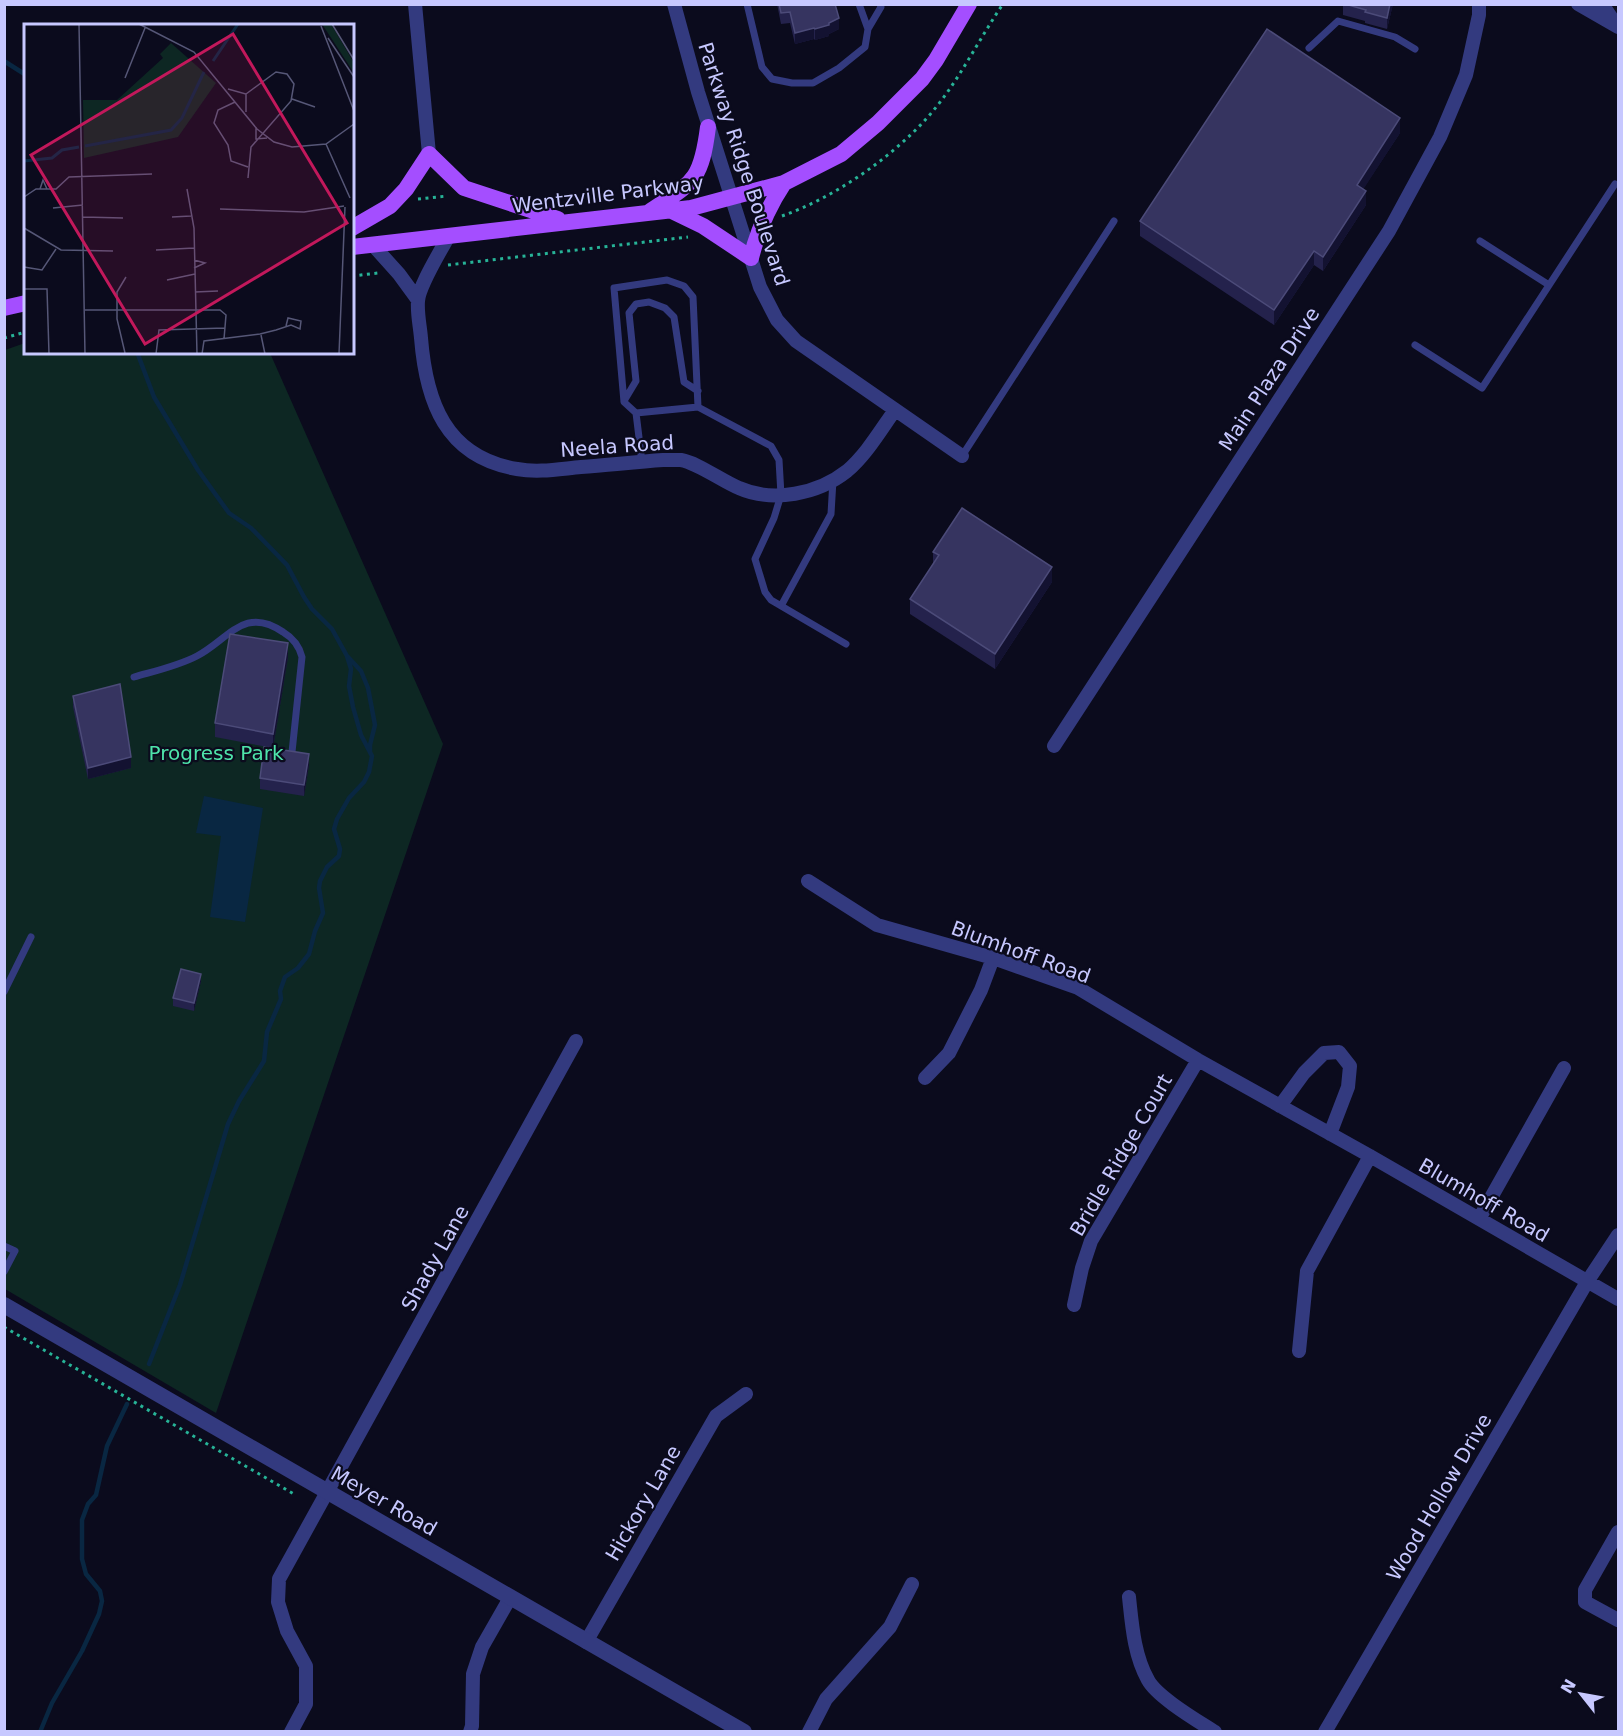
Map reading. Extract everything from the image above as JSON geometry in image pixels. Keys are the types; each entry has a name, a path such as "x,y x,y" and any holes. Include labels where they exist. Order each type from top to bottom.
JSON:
{"main road":[{"name":"Wentzville Parkway","path":"354,247 564,221 672,211 732,198 784,183 841,154 878,123 922,79 969,4"},
{"path":"648,213 692,181 705,157 708,127"},
{"path":"354,227 390,206 406,189 429,154 464,188 564,221"},
{"path":"672,211 717,234 751,258 760,224 784,183"},
{"path":"4,308 24,303"}],"street":[{"path":"416,4 429,154"},
{"name":"Parkway Ridge Boulevard","path":"674,4 708,127 760,287 777,320 796,340 962,456"},
{"path":"1578,4 1618,27"},
{"path":"1602,4 1618,27"},
{"name":"Main Plaza Drive","path":"1054,746 1389,231 1440,136 1466,75 1481,8"},
{"name":"Neela Road","path":"449,235 418,300 423,366 433,404 455,437 475,453 493,462 516,469 539,471 683,460 740,489 763,495 793,495 824,485 847,471 865,452 895,410"},
{"path":"372,244 399,274 418,300"},
{"name":"Blumhoff Road","path":"808,881 877,925 993,958 1078,988 1198,1060 1618,1299"},
{"path":"925,1078 949,1053 981,990 993,958"},
{"name":"Shady Lane","path":"291,1731 306,1704 306,1666 287,1631 278,1602 279,1578 576,1041"},
{"path":"1280,1106 1304,1073 1324,1053 1339,1052 1350,1066 1348,1087 1330,1134"},
{"name":"Bridle Ridge Court","path":"1074,1305 1091,1241 1198,1060"},
{"path":"1479,1219 1564,1068"},
{"path":"1299,1351 1307,1271 1370,1156"},
{"name":"Wood Hollow Drive","path":"1325,1731 1587,1282 1618,1235"},
{"name":"Meyer Road","path":"4,1305 744,1731"},
{"name":"Hickory Lane","path":"586,1642 716,1416 746,1394"},
{"path":"1618,1532 1585,1590 1585,1602 1618,1620"},
{"path":"809,1731 826,1699 890,1627 912,1584"},
{"path":"1129,1597 1135,1646 1149,1682 1184,1713 1215,1731"},
{"path":"470,1731 473,1674 482,1647 510,1598"}],"lane":[{"path":"747,4 762,68 772,79 792,84 813,83 839,68 865,47 868,28 881,7 880,4"},
{"path":"859,4 868,28"},
{"path":"1310,48 1338,21 1395,37 1415,49"},
{"path":"1415,345 1482,388 1615,184"},
{"path":"962,456 1114,221"},
{"path":"1480,241 1549,285"},
{"path":"642,462 636,414 624,402 614,288 667,280 684,286 693,297 698,407"},
{"path":"624,402 636,381 629,313 636,304 649,302 665,308 674,317 684,382 698,391"},
{"path":"636,414 698,407 771,446 779,460 781,495 774,519 755,559 765,592 771,600 846,644"},
{"path":"781,606 831,514 833,480"},
{"path":"135,677 197,656 231,630 245,623 259,622 275,626 299,646 302,657 292,752"},
{"path":"4,992 31,937"},
{"path":"4,1246 15,1251 4,1272"}],"path":[{"path":"926,119 960,74 1003,4"},
{"path":"417,200 457,194"},
{"path":"4,338 24,333"},
{"path":"4,1327 294,1494"}],"green space":[{"name":"Progress Park","path":"24,343 24,354 270,354 443,744 216,1413 5,1289 5,350"}],"water":[{"path":"204,796 263,808 245,922 210,917 221,836 196,833"}],"building":[{"path":"779,4 835,4 839,18 829,25 795,33 790,12 781,13"},
{"path":"1345,4 1390,4 1387,18"},
{"path":"1267,29 1400,118 1357,185 1366,191 1323,257 1314,251 1274,310 1140,221"},
{"path":"962,508 1052,567 995,654 910,599 939,555 933,552"},
{"path":"230,634 288,643 273,734 215,723"},
{"path":"120,684 131,757 88,768 73,696"},
{"path":"264,747 309,754 304,785 260,778"},
{"path":"181,969 201,974 194,1003 173,998"}],"waterway":[{"path":"4,61 24,74"},
{"path":"138,354 154,397 198,470 229,513 251,528 287,565 312,609 332,629 347,656 351,669 349,686 353,707 361,735 372,756 369,772 364,782 349,798 337,819 334,829 340,849 339,856 327,867 320,881 323,913 309,954 298,968 285,977 280,991 281,999 267,1032 264,1061 239,1101 228,1124 180,1285 149,1364"},
{"path":"348,657 361,671 368,688 375,725 370,751"},
{"path":"40,1732 52,1703 82,1651 99,1614 102,1601 100,1591 86,1574 82,1559 82,1520 88,1504 96,1495 107,1446 127,1404"}]}
